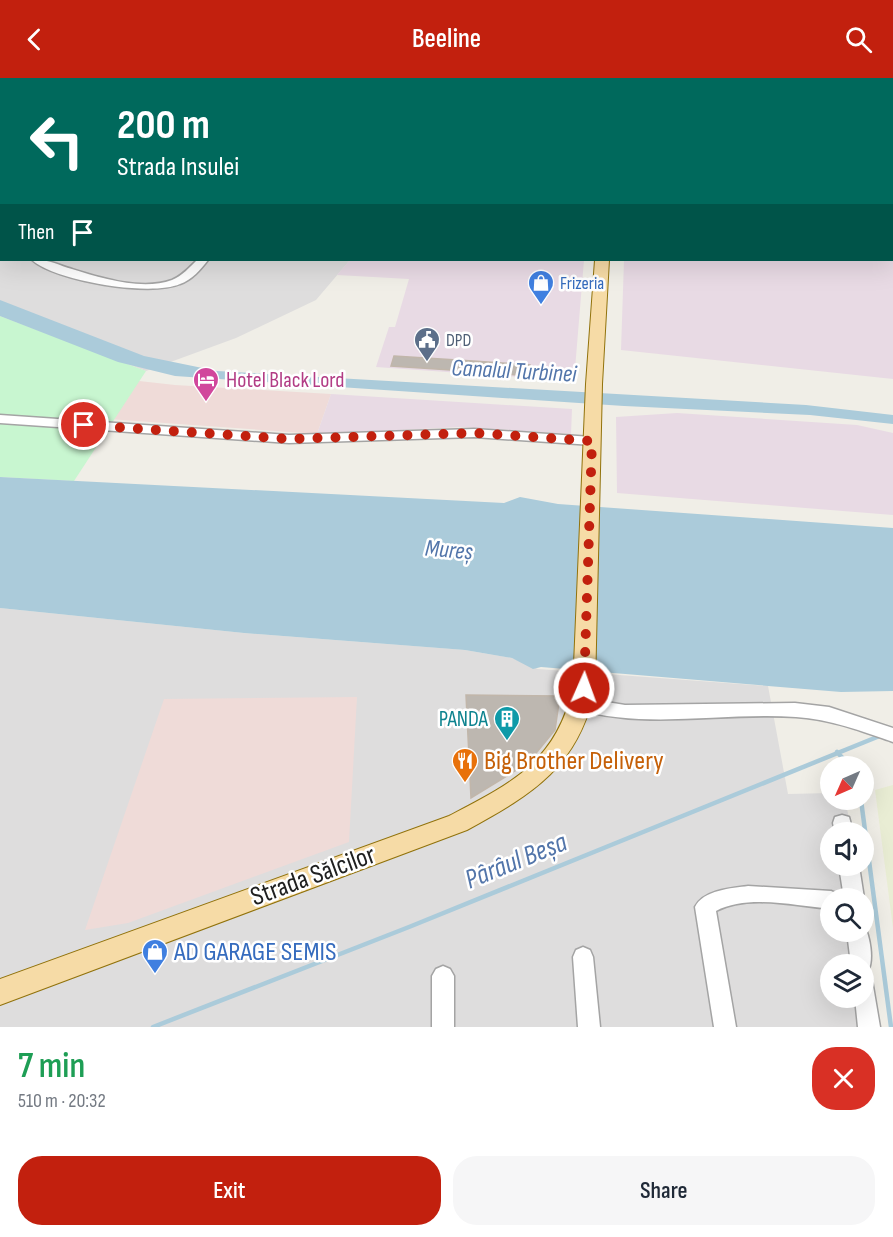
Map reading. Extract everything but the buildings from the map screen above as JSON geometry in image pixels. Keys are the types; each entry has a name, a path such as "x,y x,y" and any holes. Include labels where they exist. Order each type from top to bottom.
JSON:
{"main road":[{"name":"Strada Sălcilor","path":"0,992 458,823 503,799 542,771 568,741 583,696 594,385 602,261"}],"street":[{"path":"40,261 98,280 158,286 169,285 184,278 202,261"},
{"path":"0,419 289,439 474,433 592,441"},
{"path":"583,696 625,712 795,710 829,714 893,735"},
{"path":"725,1027 705,907 723,897 820,900"},
{"path":"583,957 589,1027"},
{"path":"443,976 443,1027"},
{"path":"867,1008 869,1027"}],"shaded area":[{"path":"0,261 349,261 316,300 236,338 146,371 0,316"},
{"path":"349,261 584,261 574,381 376,367 389,327 395,327 409,279 337,275"},
{"path":"624,261 893,261 893,379 621,350"},
{"path":"130,380 175,385 331,394 317,434 108,419"},
{"path":"331,394 572,409 571,434 461,427 317,434"},
{"path":"677,413 857,425 893,433 893,515 617,493 616,417"},
{"path":"0,608 244,633 465,650 512,658 538,669 768,686 788,794 820,793 820,810 847,810 850,822 820,822 820,876 843,876 844,888 820,888 820,942 850,942 852,954 820,954 820,1008 858,1008 860,1027 0,1027"},
{"path":"357,697 349,842 128,923 85,930 164,699"}],"green space":[{"path":"0,316 146,371 74,481 0,477"},
{"path":"893,785 893,928 875,790"}],"water":[{"name":"Canalul Turbinei","path":"0,300 144,356 217,371 806,405 893,415 893,424 810,415 624,406 175,376 118,362 0,316"},
{"name":"Mureș","path":"0,477 504,503 520,497 558,504 893,528 893,691 841,692 541,667 533,669 512,658 465,650 244,633 0,608"}],"waterway":[{"name":"Pârâul Beșa","path":"838,753 882,735"},
{"name":"Pârâul Beșa","path":"153,1027 409,927 838,753"},
{"path":"838,753 841,756"},
{"path":"862,810 891,1027"}],"place":[{"name":"Frizeria","path":"541,306"},
{"name":"DPD","path":"427,363"},
{"name":"Hotel Black Lord","path":"206,403"},
{"name":"PANDA","path":"507,742"},
{"name":"Big Brother Delivery","path":"465,784"},
{"name":"AD GARAGE SEMIS","path":"155,975"}],"route":[{"path":"84,425 289,439 474,433 592,441 584,688"}]}
